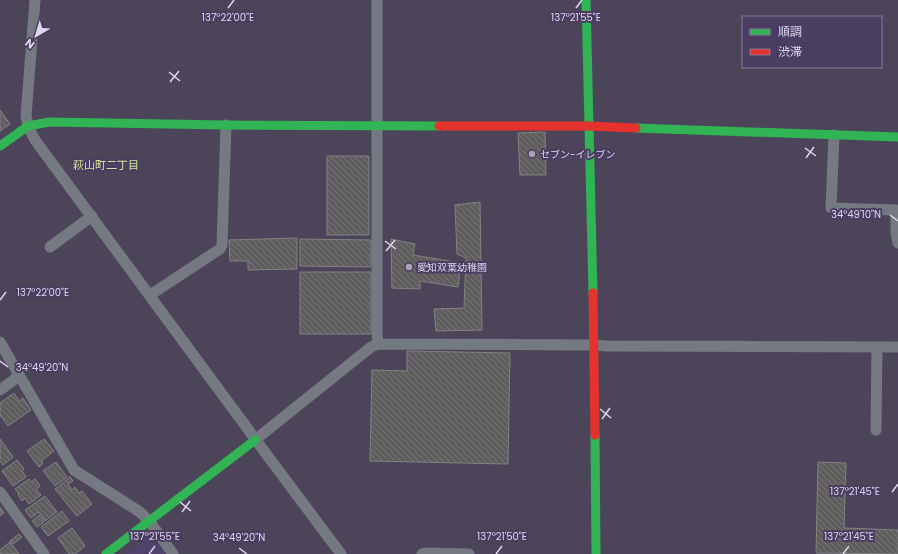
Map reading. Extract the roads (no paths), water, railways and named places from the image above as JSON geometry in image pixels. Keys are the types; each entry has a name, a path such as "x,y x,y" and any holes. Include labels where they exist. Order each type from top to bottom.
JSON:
{"street":[{"path":"35,0 26,116 28,126 36,140 341,554"},
{"path":"377,0 378,344"},
{"path":"586,0 594,345 596,554"},
{"path":"0,146 28,126 49,122 226,125 589,126 688,131 898,137"},
{"path":"150,295 220,249 222,245 226,125"},
{"path":"834,135 831,208 896,210 896,233 898,243"},
{"path":"50,247 92,216"},
{"path":"106,554 256,440 371,347 378,344 877,347 898,346 898,340"},
{"path":"0,342 74,470 140,512 150,522 173,554"},
{"path":"876,430 877,347"},
{"path":"0,390 19,376"},
{"path":"0,492 44,554"},
{"path":"422,554 470,554"}],"place":[{"name":"セブン-イレブン","path":"532,154"},
{"name":"愛知双葉幼稚園","path":"409,267"}],"district":[{"name":"萩山町二丁目","path":"106,165"}]}
